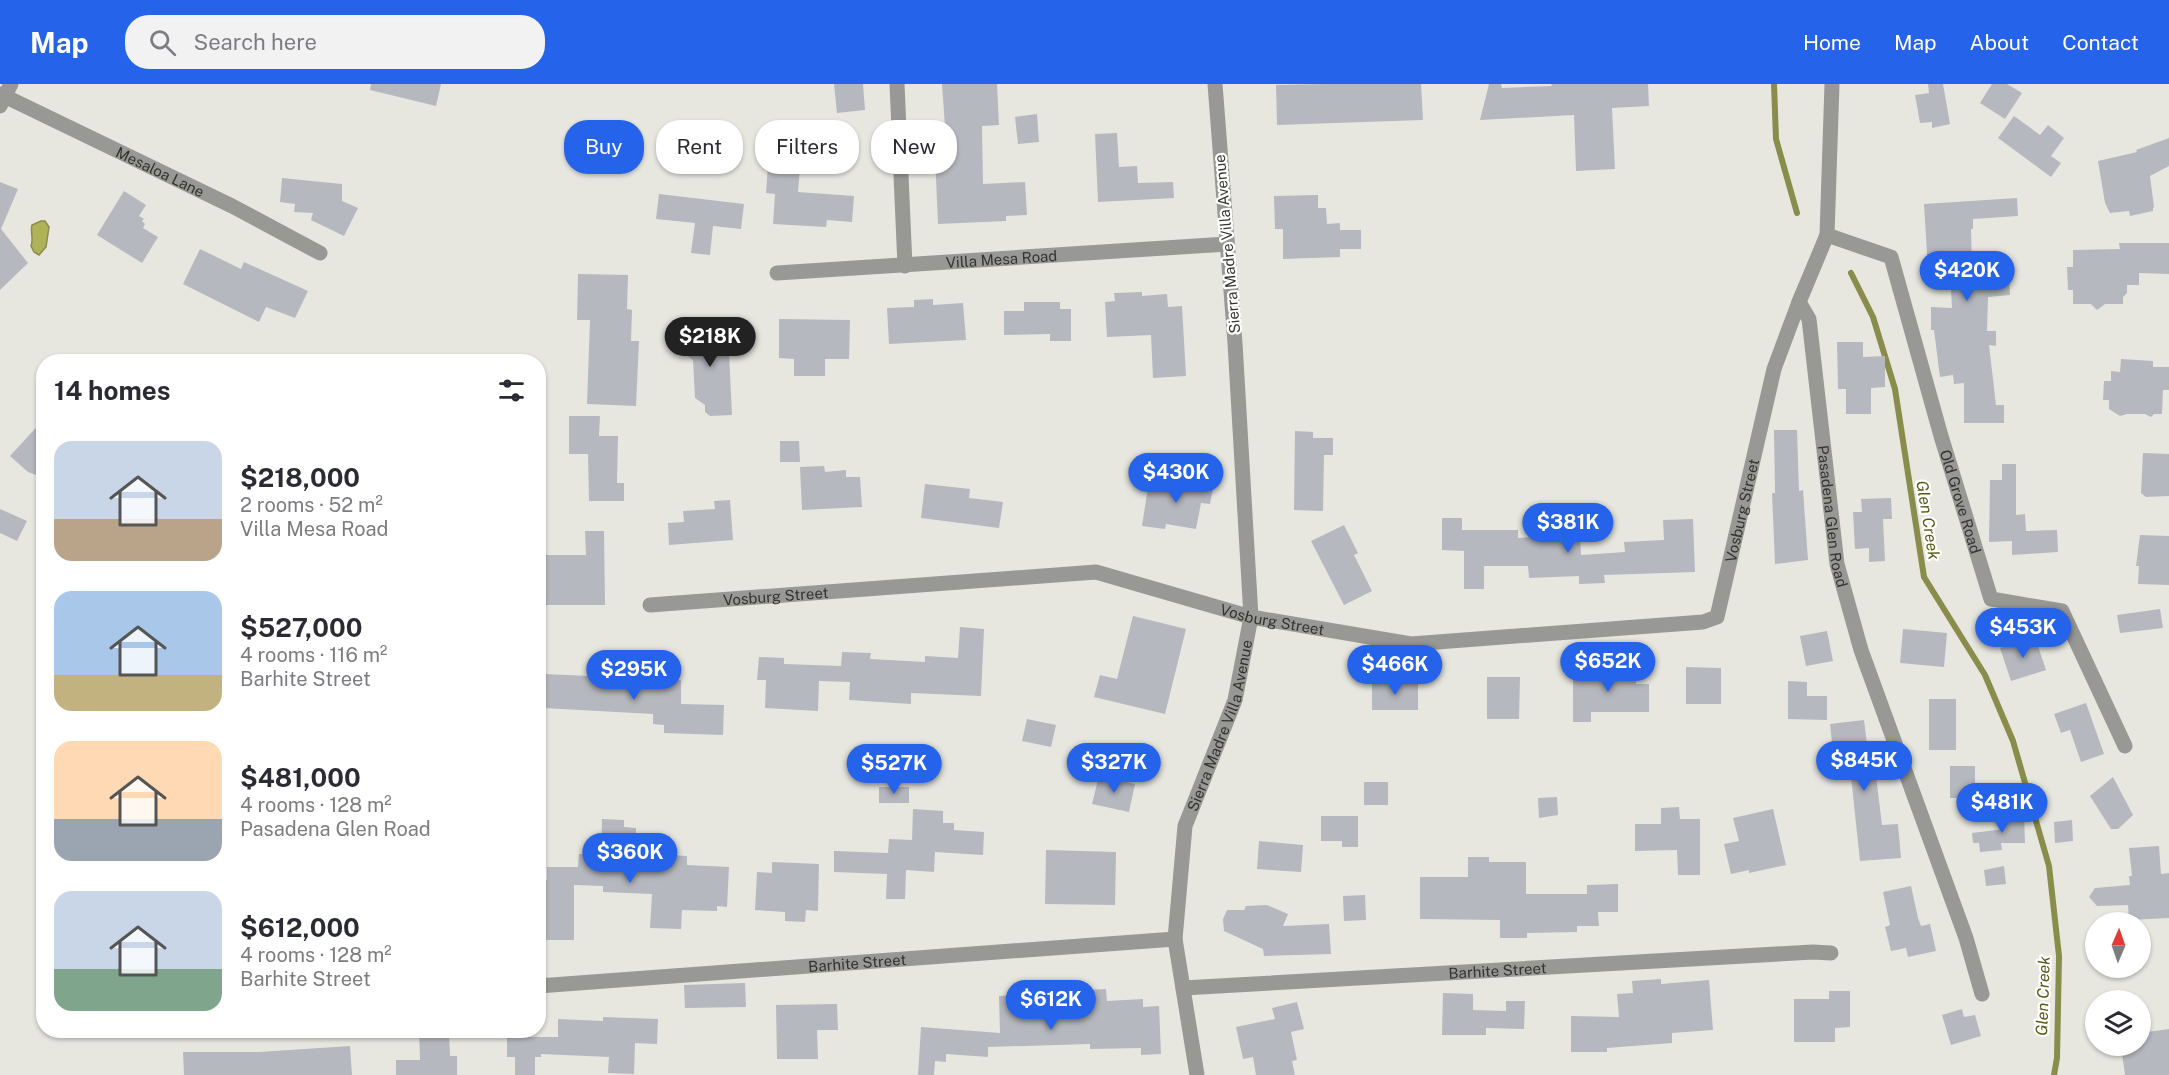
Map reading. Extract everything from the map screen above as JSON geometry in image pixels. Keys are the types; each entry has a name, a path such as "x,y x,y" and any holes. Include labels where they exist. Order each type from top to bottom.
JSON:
{"street":[{"path":"897,84 905,266"},
{"name":"Sierra Madre Villa Avenue","path":"1197,1075 1175,939 1185,826 1235,700 1251,617 1215,84"},
{"path":"1798,302 1827,235 1832,84"},
{"name":"Mesaloa Lane","path":"4,95 232,206 320,253"},
{"name":"Old Grove Road","path":"1827,235 1892,257 1941,436 1991,599 2062,610 2125,746"},
{"name":"Villa Mesa Road","path":"777,273 1227,244"},
{"name":"Vosburg Street","path":"650,605 1096,572 1251,617 1411,644 1703,622 1717,617 1774,369 1798,302"},
{"name":"Pasadena Glen Road","path":"1798,302 1809,319 1837,564 1861,650 1966,938 1982,994"},
{"name":"Barhite Street","path":"546,985 1175,939"},
{"name":"Barhite Street","path":"1183,988 1831,952"}],"shaded area":[{"path":"45,221 49,227 46,247 39,255 31,246 32,225"}],"building":[{"path":"371,84 441,84 436,106 370,90"},
{"path":"834,84 863,84 865,110 837,113"},
{"path":"942,84 997,84 999,125 982,126 983,184 1025,182 1027,215 1006,216 1006,221 938,224 936,174 957,174 957,120 945,120"},
{"path":"1421,84 1423,120 1277,125 1276,85"},
{"path":"1489,84 1501,84 1502,88 1552,86 1551,84 1648,84 1649,106 1612,108 1615,169 1576,171 1574,115 1480,120"},
{"path":"1928,84 1943,84 1950,124 1932,128 1932,122 1920,123 1915,95 1929,93"},
{"path":"1992,84 2007,84 2022,93 2005,119 1980,103"},
{"path":"1037,114 1039,142 1018,144 1015,117"},
{"path":"2014,116 2040,135 2048,125 2064,138 2051,156 2061,163 2051,177 1998,138"},
{"path":"1117,133 1119,167 1137,166 1138,183 1173,182 1174,198 1098,202 1095,134"},
{"path":"2169,138 2169,166 2150,176 2153,211 2130,216 2129,211 2110,213 2105,203 2098,161 2137,152 2136,150"},
{"path":"767,174 800,174 798,192 854,196 852,222 827,220 826,227 773,224 775,194 766,193"},
{"path":"282,178 342,184 342,201 358,208 344,236 311,220 313,213 294,212 295,204 280,202"},
{"path":"0,182 18,189 1,229 28,263 0,290"},
{"path":"124,191 146,205 139,216 144,219 143,228 158,237 142,263 97,235"},
{"path":"659,194 744,204 741,229 713,226 710,255 691,253 695,223 656,219"},
{"path":"1318,195 1318,208 1326,208 1327,224 1340,223 1340,230 1361,230 1361,249 1340,249 1340,257 1283,259 1283,229 1275,229 1274,196"},
{"path":"2017,198 2018,216 1973,219 1973,229 1971,229 1972,266 1996,264 1996,275 2009,274 2010,295 1988,297 1987,331 1996,331 1996,346 1989,345 1996,405 2004,405 2004,423 1964,423 1964,383 1954,384 1953,375 1940,377 1934,330 1931,330 1931,307 1952,308 1950,270 1928,271 1924,204"},
{"path":"2119,243 2169,243 2169,274 2139,273 2139,285 2127,285 2123,304 2105,304 2097,310 2091,304 2073,304 2073,290 2068,290 2067,267 2073,267 2073,250 2120,249"},
{"path":"200,249 241,269 244,262 308,291 295,318 266,307 259,322 183,284"},
{"path":"578,274 628,275 627,309 632,310 631,341 639,341 636,406 587,404 590,320 577,320"},
{"path":"1142,292 1142,296 1167,294 1168,307 1182,306 1186,376 1153,378 1151,335 1107,337 1105,302 1115,301 1114,293"},
{"path":"933,299 933,305 963,303 966,340 889,344 887,308 914,307 914,300"},
{"path":"1024,302 1060,302 1060,309 1071,309 1071,341 1050,341 1050,334 1004,335 1004,311 1024,311"},
{"path":"779,319 850,320 849,359 825,359 825,376 794,376 794,359 779,358"},
{"path":"689,325 711,342 724,325 735,333 735,345 729,353 732,415 710,416 705,412 705,405 695,398 693,360 673,345"},
{"path":"1837,342 1863,342 1863,357 1885,356 1885,387 1871,388 1871,414 1846,414 1846,389 1838,389"},
{"path":"2121,359 2153,361 2153,367 2169,367 2169,390 2163,390 2162,414 2154,414 2151,417 2145,414 2120,416 2109,409 2109,400 2103,400 2104,381 2111,381 2111,371 2120,372"},
{"path":"569,416 600,416 599,436 618,436 617,483 624,483 624,501 589,501 588,454 569,454"},
{"path":"36,428 36,475 28,472 10,456"},
{"path":"1774,430 1797,430 1799,491 1803,490 1808,560 1775,564 1772,493 1775,493"},
{"path":"1295,431 1313,432 1313,438 1333,438 1333,455 1324,455 1323,511 1294,510"},
{"path":"780,441 799,441 800,462 780,462"},
{"path":"2143,453 2169,454 2169,496 2146,497 2141,493"},
{"path":"2002,464 2016,464 2016,515 2025,514 2026,531 2057,530 2058,552 2012,555 2012,541 1989,542 1990,480 2002,480"},
{"path":"824,466 825,472 846,470 846,477 860,477 862,507 802,510 800,467"},
{"path":"1192,480 1214,483 1210,504 1201,503 1196,529 1166,524 1165,529 1142,526 1149,481 1191,487"},
{"path":"925,484 970,489 969,498 1003,502 999,528 921,518"},
{"path":"1891,498 1892,519 1883,519 1885,561 1869,562 1869,548 1855,549 1853,512 1862,512 1861,499"},
{"path":"730,500 733,540 669,545 668,523 684,522 683,511 715,509 714,501"},
{"path":"0,509 27,521 17,541 0,533"},
{"path":"1442,518 1462,518 1462,530 1518,530 1518,538 1580,534 1581,555 1625,552 1624,542 1664,540 1663,520 1693,519 1695,572 1604,575 1605,583 1579,584 1579,576 1529,578 1528,566 1484,566 1484,589 1464,589 1464,551 1442,550"},
{"path":"1344,525 1358,553 1354,555 1372,591 1344,605 1311,541"},
{"path":"585,531 604,531 605,605 546,605 546,555 586,555"},
{"path":"2140,535 2169,536 2169,585 2138,584 2139,566 2136,566"},
{"path":"2160,609 2163,628 2120,633 2117,615"},
{"path":"1133,616 1186,629 1165,714 1094,697 1100,675 1117,679"},
{"path":"960,627 984,629 981,696 911,693 911,704 849,700 850,682 819,681 818,711 765,708 766,680 757,680 759,657 784,658 784,664 841,666 842,652 871,653 870,659 925,662 925,656 958,658"},
{"path":"1903,629 1947,633 1944,667 1900,663"},
{"path":"1827,631 1833,661 1806,666 1800,636"},
{"path":"2035,637 2046,670 2011,681 2000,648"},
{"path":"1686,667 1721,668 1721,704 1686,704"},
{"path":"1573,669 1636,669 1636,684 1649,684 1649,712 1591,712 1591,722 1573,722"},
{"path":"546,674 681,680 681,704 724,705 723,735 664,733 664,725 653,724 653,714 546,708"},
{"path":"1487,677 1520,677 1519,719 1487,719"},
{"path":"1788,681 1807,682 1807,696 1827,696 1827,720 1788,719"},
{"path":"1372,682 1418,682 1418,710 1372,710"},
{"path":"1929,699 1956,699 1956,750 1929,750"},
{"path":"2086,703 2104,754 2081,762 2070,730 2061,733 2054,714"},
{"path":"1027,719 1056,725 1051,747 1022,741"},
{"path":"1864,720 1868,752 1873,751 1882,825 1898,824 1901,858 1860,861 1850,767 1835,769 1830,724"},
{"path":"1950,766 1975,766 1975,798 1950,798"},
{"path":"1099,776 1135,784 1129,812 1092,804"},
{"path":"2113,777 2133,815 2118,829 2111,829 2090,796"},
{"path":"1364,782 1388,782 1388,805 1364,805"},
{"path":"879,787 909,787 909,803 879,803"},
{"path":"1557,797 1558,815 1539,818 1538,798"},
{"path":"1679,807 1680,819 1700,819 1700,875 1678,875 1677,850 1635,851 1635,824 1661,824 1661,808"},
{"path":"913,809 943,811 943,823 954,823 954,830 984,832 983,855 935,852 934,872 906,870 905,899 886,899 887,874 834,872 834,851 888,853 889,839 912,840"},
{"path":"1773,809 1786,865 1749,873 1749,870 1731,874 1724,844 1739,841 1733,818"},
{"path":"2005,813 2024,813 2025,843 2001,843 2002,850 1980,852 1979,843 1973,843 1972,833 2005,829"},
{"path":"1321,816 1358,816 1358,847 1342,847 1342,841 1321,841"},
{"path":"602,819 624,820 624,827 636,828 635,853 687,856 687,865 729,867 727,907 717,906 717,911 682,910 681,929 650,928 652,894 603,892 603,886 574,885 574,940 546,940 547,867 578,867 579,854 601,855"},
{"path":"2072,820 2073,841 2055,843 2054,822"},
{"path":"1259,841 1303,845 1301,872 1257,869"},
{"path":"2159,846 2161,874 2169,873 2169,918 2151,919 2151,912 2128,912 2128,905 2097,906 2089,897 2095,888 2130,885 2129,876 2132,876 2129,848"},
{"path":"1046,850 1116,852 1115,905 1045,904"},
{"path":"1468,857 1489,857 1489,862 1526,862 1526,894 1587,894 1587,885 1618,884 1618,912 1598,912 1599,926 1577,926 1577,932 1527,933 1527,938 1500,938 1500,920 1420,919 1420,877 1468,877"},
{"path":"772,862 819,864 818,911 806,910 805,922 785,921 785,912 755,910 757,872 772,873"},
{"path":"2004,866 2006,884 1986,886 1984,870"},
{"path":"1911,886 1921,926 1930,924 1936,951 1908,957 1906,948 1891,951 1885,927 1890,925 1883,892"},
{"path":"1365,895 1366,920 1344,921 1343,896"},
{"path":"1267,905 1288,914 1283,926 1329,924 1331,954 1264,956 1263,949 1224,931 1223,919 1227,910 1244,910 1246,906"},
{"path":"1661,979 1661,984 1709,980 1713,1030 1672,1033 1672,1043 1607,1048 1607,1052 1571,1052 1571,1016 1619,1017 1617,994 1633,993 1632,981"},
{"path":"745,983 746,1007 685,1008 684,985"},
{"path":"1106,989 1107,1001 1143,999 1143,1007 1159,1006 1161,1054 1141,1055 1141,1048 1090,1049 1090,1044 988,1047 988,1057 946,1054 946,1062 935,1061 934,1075 918,1075 921,1027 1000,1033 999,996 1020,995 1020,1016 1055,1015 1055,1013 1089,1011 1088,990"},
{"path":"1829,991 1850,991 1850,1027 1835,1028 1835,1042 1794,1042 1794,999 1829,999"},
{"path":"1443,993 1473,994 1473,1010 1506,1011 1506,1001 1525,1001 1524,1029 1486,1028 1486,1035 1442,1035"},
{"path":"1297,1002 1304,1029 1291,1032 1297,1060 1292,1061 1295,1075 1256,1075 1253,1057 1243,1059 1236,1027 1275,1019 1272,1008"},
{"path":"837,1004 838,1030 817,1030 818,1059 777,1059 776,1005"},
{"path":"1962,1009 1964,1017 1975,1015 1981,1036 1951,1045 1942,1015"},
{"path":"603,1017 658,1019 657,1044 635,1043 634,1074 608,1073 609,1057 541,1054 541,1057 535,1057 535,1075 515,1075 515,1057 507,1057 507,1038 558,1037 558,1019 603,1021"},
{"path":"2169,1029 2169,1075 2125,1075 2122,1056 2151,1056 2151,1031"},
{"path":"419,1038 449,1038 450,1056 457,1056 457,1075 396,1075 396,1060 420,1060"},
{"path":"350,1046 352,1075 184,1075 183,1052 259,1052"}],"waterway":[{"name":"Glen Creek","path":"1774,84 1776,139 1797,213"},
{"name":"Glen Creek","path":"1851,273 1873,317 1895,389 1924,577 1985,675 2013,741 2049,866 2059,956 2057,1058 2054,1075"}]}
